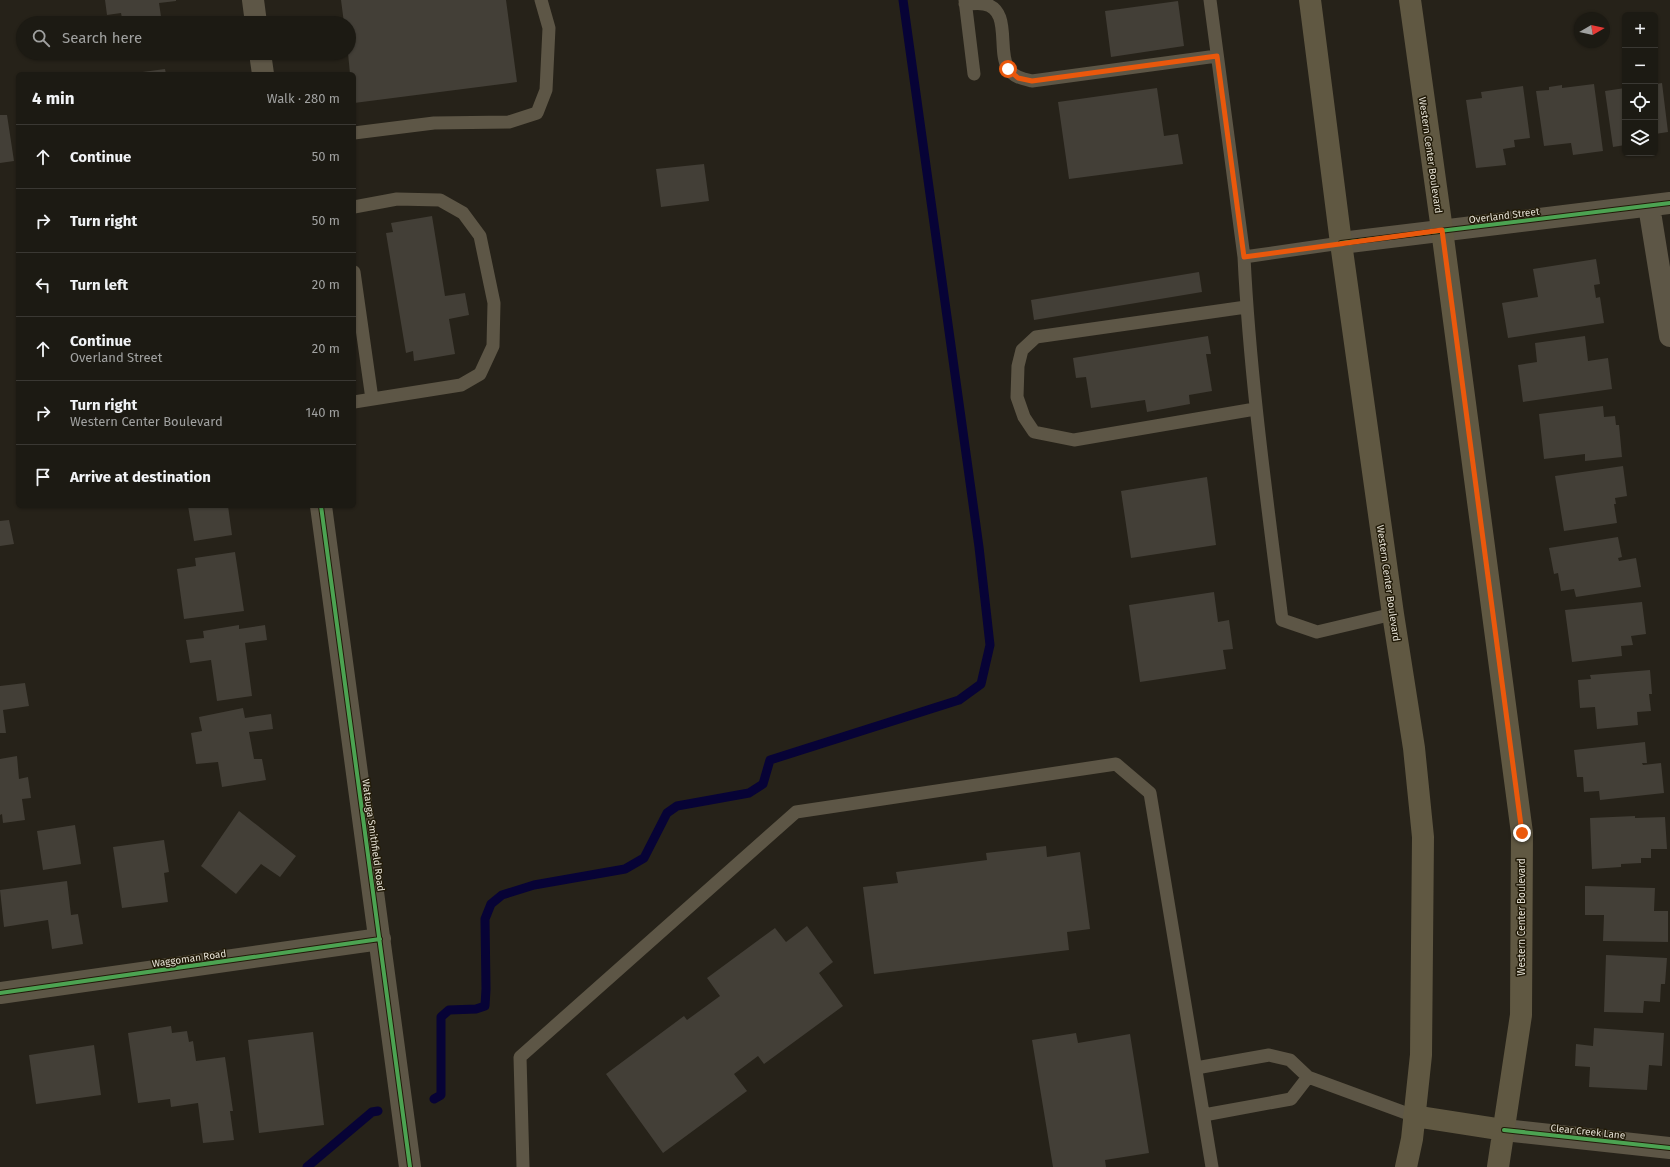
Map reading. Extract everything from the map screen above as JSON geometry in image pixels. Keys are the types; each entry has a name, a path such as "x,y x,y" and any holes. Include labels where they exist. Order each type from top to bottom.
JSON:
{"main road":[{"name":"Western Center Boulevard","path":"1310,0 1341,244 1393,614 1414,748 1423,837 1422,1055 1412,1139 1406,1167"},
{"name":"Western Center Boulevard","path":"1410,0 1522,833 1521,1015 1498,1167"},
{"path":"1414,1116 1504,1130"}],"street":[{"path":"253,0 255,16"},
{"path":"261,60 263,72"},
{"path":"1660,204 1670,336"},
{"name":"Overland Street","path":"1341,244 1442,230 1660,204"},
{"name":"Watauga Smithfield Road","path":"321,508 410,1167"},
{"name":"Waggoman Road","path":"0,993 380,939"},
{"name":"Clear Creek Lane","path":"1504,1130 1670,1148"}],"lane":[{"path":"356,133 434,123 509,122 537,113 546,90 549,28 541,0"},
{"path":"1210,0 1244,257 1246,307 1255,409 1282,620 1317,632 1393,614"},
{"path":"974,74 965,2 984,4 995,10 1002,22 1004,57 1008,69 1018,78 1032,81 1217,56"},
{"path":"356,207 397,199 440,200 463,214 480,236 494,303 493,346 480,374 461,385 356,402"},
{"path":"1244,257 1341,244"},
{"path":"356,286 372,399"},
{"path":"1246,307 1036,337 1022,350 1018,366 1017,397 1024,418 1034,432 1074,440 1255,409"},
{"path":"523,1167 520,1056 796,812 1116,764 1150,793 1212,1167"},
{"path":"1196,1068 1269,1055 1290,1060 1308,1077 1414,1116"},
{"path":"1204,1115 1291,1099 1308,1077"}],"building":[{"path":"105,0 176,0 159,3 161,16 122,16 121,13 107,15"},
{"path":"341,0 506,0 517,82 356,103 356,72 350,72 349,60 356,60 356,16 343,16"},
{"path":"1178,1 1184,46 1111,57 1105,11"},
{"path":"165,69 166,72 142,72"},
{"path":"1662,83 1668,132 1658,134 1658,84"},
{"path":"1594,84 1603,151 1573,155 1571,143 1544,146 1536,91 1549,90 1549,87 1562,85 1562,88"},
{"path":"1523,86 1530,138 1514,140 1515,147 1503,149 1506,165 1476,168 1466,100 1482,98 1481,92"},
{"path":"1157,88 1164,136 1178,134 1183,164 1069,179 1058,102"},
{"path":"1622,88 1622,146 1613,147 1605,91"},
{"path":"0,115 7,115 14,161 0,163"},
{"path":"704,164 709,201 661,207 656,169"},
{"path":"432,216 445,296 465,293 469,315 449,319 455,354 414,361 413,351 406,353 386,233 393,232 391,223"},
{"path":"1596,259 1600,284 1594,285 1596,298 1600,297 1604,323 1508,338 1502,303 1538,297 1533,269"},
{"path":"1199,272 1202,292 1034,320 1031,300"},
{"path":"1208,336 1211,354 1206,354 1212,391 1189,395 1190,404 1147,412 1145,400 1091,408 1086,377 1076,378 1073,358"},
{"path":"1585,336 1588,361 1608,358 1612,389 1523,402 1518,365 1537,362 1535,343"},
{"path":"1603,406 1604,417 1615,416 1616,425 1619,425 1622,457 1585,461 1585,454 1544,459 1539,414"},
{"path":"1623,466 1627,496 1615,498 1616,504 1614,504 1617,523 1564,531 1555,476"},
{"path":"1207,477 1216,545 1131,558 1121,491"},
{"path":"188,508 228,508 232,535 194,541"},
{"path":"9,520 14,544 0,546 0,521"},
{"path":"1618,537 1622,557 1618,558 1619,561 1636,558 1641,587 1576,597 1574,589 1561,591 1558,573 1554,574 1549,548"},
{"path":"235,552 244,611 184,619 177,569 196,566 195,558"},
{"path":"1214,592 1218,622 1229,620 1233,649 1223,650 1226,669 1140,682 1129,605"},
{"path":"1642,602 1646,634 1631,636 1633,645 1621,646 1622,656 1572,662 1565,610"},
{"path":"239,625 239,629 265,625 267,640 245,643 252,696 217,701 211,660 190,663 186,640 204,638 203,631"},
{"path":"1650,670 1652,694 1649,694 1651,711 1637,712 1638,725 1597,729 1595,707 1580,708 1578,680 1591,679 1590,675"},
{"path":"25,683 29,706 3,710 6,733 0,733 0,686"},
{"path":"243,708 245,718 271,714 273,729 249,732 254,759 262,759 266,780 222,787 218,762 196,764 191,733 202,731 199,717"},
{"path":"1645,742 1647,763 1642,763 1643,765 1661,763 1664,793 1600,800 1599,791 1584,792 1583,777 1577,777 1574,750"},
{"path":"17,756 19,779 28,777 31,798 22,799 25,820 3,823 2,814 0,815 0,759"},
{"path":"239,811 296,856 280,877 261,864 236,894 201,866"},
{"path":"1635,816 1635,818 1665,817 1667,849 1651,849 1651,858 1641,858 1641,863 1621,864 1621,867 1592,869 1590,818"},
{"path":"75,825 81,864 43,870 37,831"},
{"path":"164,840 169,872 164,873 168,902 122,908 113,847"},
{"path":"1046,846 1047,857 1080,852 1090,929 1067,932 1069,950 874,974 863,887 898,883 896,872 987,860 986,853"},
{"path":"67,881 71,915 78,914 83,944 52,949 48,920 4,927 0,890"},
{"path":"1585,886 1655,888 1654,911 1668,911 1668,942 1603,941 1604,915 1585,915"},
{"path":"807,926 833,962 819,973 843,1006 764,1064 758,1056 734,1074 747,1091 663,1153 606,1074 684,1016 687,1020 720,996 707,978 775,928 786,942"},
{"path":"1606,955 1667,958 1665,984 1661,984 1660,1002 1644,1001 1643,1013 1604,1012"},
{"path":"171,1026 172,1033 187,1031 189,1042 193,1041 196,1061 225,1057 233,1111 230,1111 234,1140 203,1143 198,1103 171,1107 170,1099 138,1103 128,1033"},
{"path":"1594,1028 1664,1033 1662,1066 1649,1065 1647,1090 1589,1087 1590,1067 1575,1066 1576,1044 1593,1046"},
{"path":"313,1032 324,1125 259,1133 248,1040"},
{"path":"1076,1033 1078,1043 1130,1034 1149,1153 1105,1160 1106,1167 1053,1167 1032,1040"},
{"path":"94,1045 101,1095 36,1104 29,1055"}],"waterway":[{"path":"434,1099 441,1095 441,1017 449,1010 476,1009 485,1006 485,919 491,904 502,895 534,885 625,869 644,858 667,813 677,806 749,793 763,784 770,760 959,700 981,684 990,645 979,547 903,0"},
{"path":"307,1167 372,1112 378,1111"}],"cycle path":[{"path":"1341,243 1670,203"},
{"path":"321,508 410,1167"},
{"path":"0,993 380,939"},
{"path":"1504,1130 1670,1148"}],"route":[{"path":"1008,69 1018,78 1032,81 1217,56 1244,257 1442,230 1522,833"}]}
